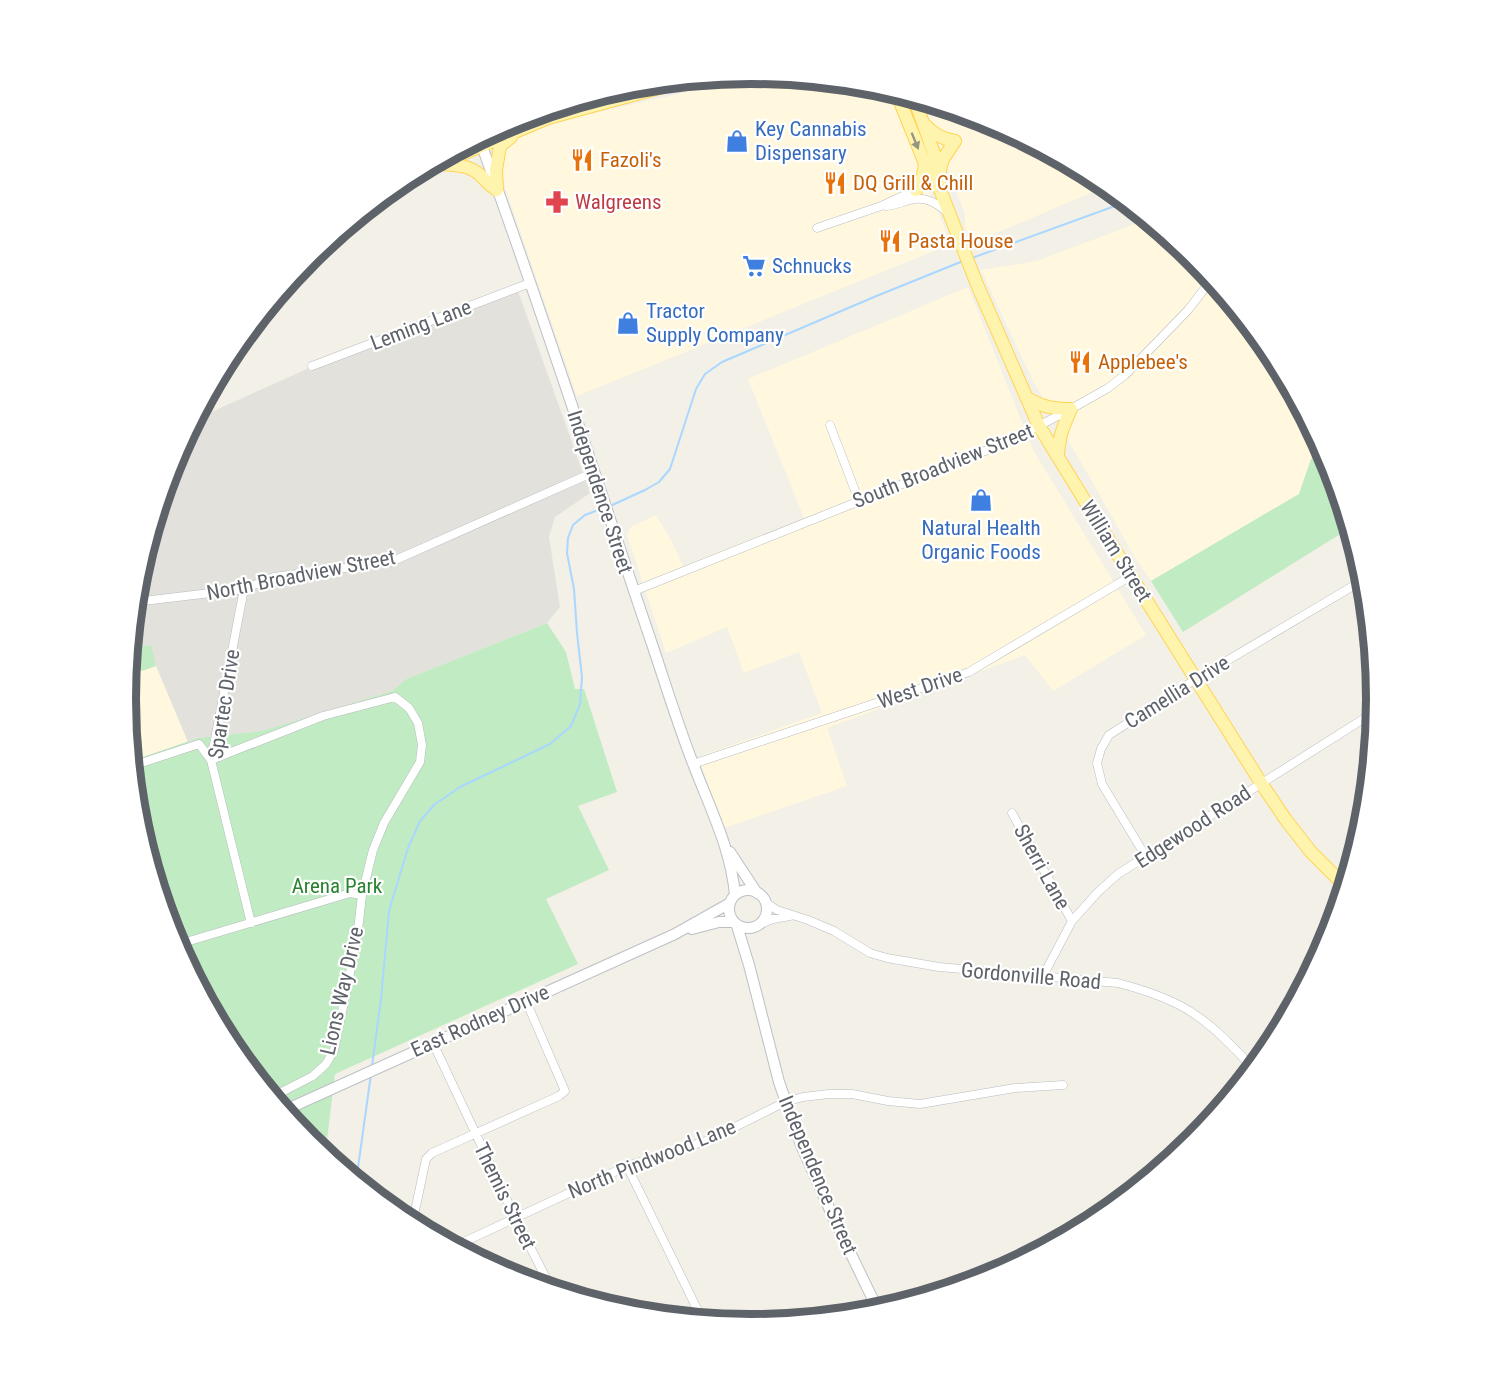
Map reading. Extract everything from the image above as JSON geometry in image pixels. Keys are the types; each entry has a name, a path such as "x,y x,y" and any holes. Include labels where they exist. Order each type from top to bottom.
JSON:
{"main road":[{"path":"578,109 606,102"},
{"name":"William Street","path":"900,103 928,171 939,187 957,236 1025,397 1040,426 1261,783 1311,852 1339,880"},
{"name":"William Street","path":"917,107 940,170 939,187"},
{"path":"514,132 533,125"},
{"path":"924,125 935,135 945,140 955,141 948,149 940,170"},
{"path":"497,190 496,170 500,146 522,129"},
{"path":"916,189 923,176 925,163"},
{"path":"446,164 472,169 497,190"},
{"path":"1025,397 1037,404 1054,409 1071,409 1059,440 1058,457"}],"street":[{"name":"Independence Street","path":"481,146 693,764 725,844 732,873 732,899"},
{"path":"817,228 881,206 926,185 939,187"},
{"path":"881,206 912,199 924,199 948,213"},
{"name":"Leming Lane","path":"312,366 530,283"},
{"name":"South Broadview Street","path":"634,591 1010,441 1040,426 1108,388 1125,375 1188,310 1207,286"},
{"path":"830,425 859,501"},
{"name":"North Broadview Street","path":"144,601 244,589 274,577 391,562 594,472"},
{"name":"West Drive","path":"693,764 969,672 1131,576"},
{"name":"Camellia Drive","path":"1146,857 1102,784 1097,763 1108,735 1196,679 1356,584"},
{"name":"Spartec Drive","path":"244,589 211,760 251,923"},
{"name":"Lions Way Drive","path":"211,760 323,716 395,697 409,708 418,723 422,745 420,762 384,824 373,850 362,895 350,978 334,1050 326,1064 313,1076 279,1094"},
{"name":"Edgewood Road","path":"1043,976 1072,921 1118,874 1366,718"},
{"path":"139,764 199,744 211,760"},
{"name":"Sherri Lane","path":"1012,813 1072,921"},
{"name":"Independence Street","path":"725,844 757,893"},
{"path":"757,926 765,918 767,911 765,902 757,893 749,890 743,891 732,899 729,915 735,924 743,928 750,929 757,926 772,919 792,915"},
{"path":"185,942 350,893 362,895"},
{"name":"East Rodney Drive","path":"290,1107 677,933 732,899"},
{"name":"Gordonville Road","path":"765,902 777,910 834,931 870,953 887,958 939,967 1118,984 1142,990 1177,1003 1215,1030 1247,1062"},
{"name":"East Rodney Drive","path":"677,933 719,922 735,924"},
{"name":"Independence Street","path":"735,924 749,965 785,1102 812,1173 874,1302"},
{"name":"Independence Street","path":"749,965 750,943 757,926"},
{"name":"Themis Street","path":"475,1133 559,1096 565,1091 526,1000"},
{"name":"Themis Street","path":"433,1043 547,1280"},
{"name":"North Pindwood Lane","path":"463,1244 515,1217 627,1166 709,1140 785,1102 803,1097 852,1094 920,1104 1015,1088 1063,1085"},
{"path":"414,1214 426,1159 432,1153 475,1133"},
{"path":"627,1166 699,1313"}],"shaded area":[{"path":"719,85 791,85 831,89 894,101 951,244 577,396 505,187 500,160 507,143 523,134 576,117"},
{"path":"926,110 987,131 1023,147 1059,166 1097,190 973,243 965,228 965,214"},
{"path":"1139,222 1157,237 1214,294 1263,358 1284,392 1315,454 1311,459 1299,494 1151,581 1134,556 1033,381 981,270 1037,261"},
{"path":"968,287 1033,450 1146,635 1053,691 1025,655 827,728 847,786 724,828 698,757 822,713 799,652 744,673 727,627 666,653 627,535 631,527 656,515 683,566 804,518 748,379"},
{"path":"518,291 590,493 555,517 549,537 560,607 547,623 406,679 392,691 262,731 198,738 188,742 154,661 151,645 138,647 147,579 168,502 182,464 205,415 307,369"},
{"path":"137,665 142,670 156,666 188,742 139,758"}],"green space":[{"path":"1315,454 1343,532 1183,632 1151,581 1299,494 1311,459"},
{"name":"Arena Park","path":"547,623 566,652 575,689 584,689 617,792 578,806 609,870 546,899 578,964 335,1074 326,1145 288,1105 263,1074 239,1041 199,972 182,935 156,859 147,820 139,758 198,738 262,731 392,691 406,679"},
{"path":"151,645 156,666 142,671 137,666 138,647"}],"waterway":[{"path":"972,258 1118,205"},
{"path":"610,506 659,482 670,469 696,389 705,374 722,362 963,261"},
{"path":"372,1066 389,911 408,848 420,821 434,805 460,787 550,744 571,726 580,704 582,677 574,589 567,553 568,538 573,525 585,515 601,509"},
{"path":"357,1172 371,1074"}],"place":[{"name":"Key Cannabis Dispensary","path":"737,141"},
{"name":"Fazoli's","path":"582,160"},
{"name":"DQ Grill & Chill","path":"835,183"},
{"name":"Walgreens","path":"557,202"},
{"name":"Pasta House","path":"890,241"},
{"name":"Schnucks","path":"754,266"},
{"name":"Tractor Supply Company","path":"628,323"},
{"name":"Applebee's","path":"1080,362"},
{"name":"Natural Health Organic Foods","path":"981,500"}]}
